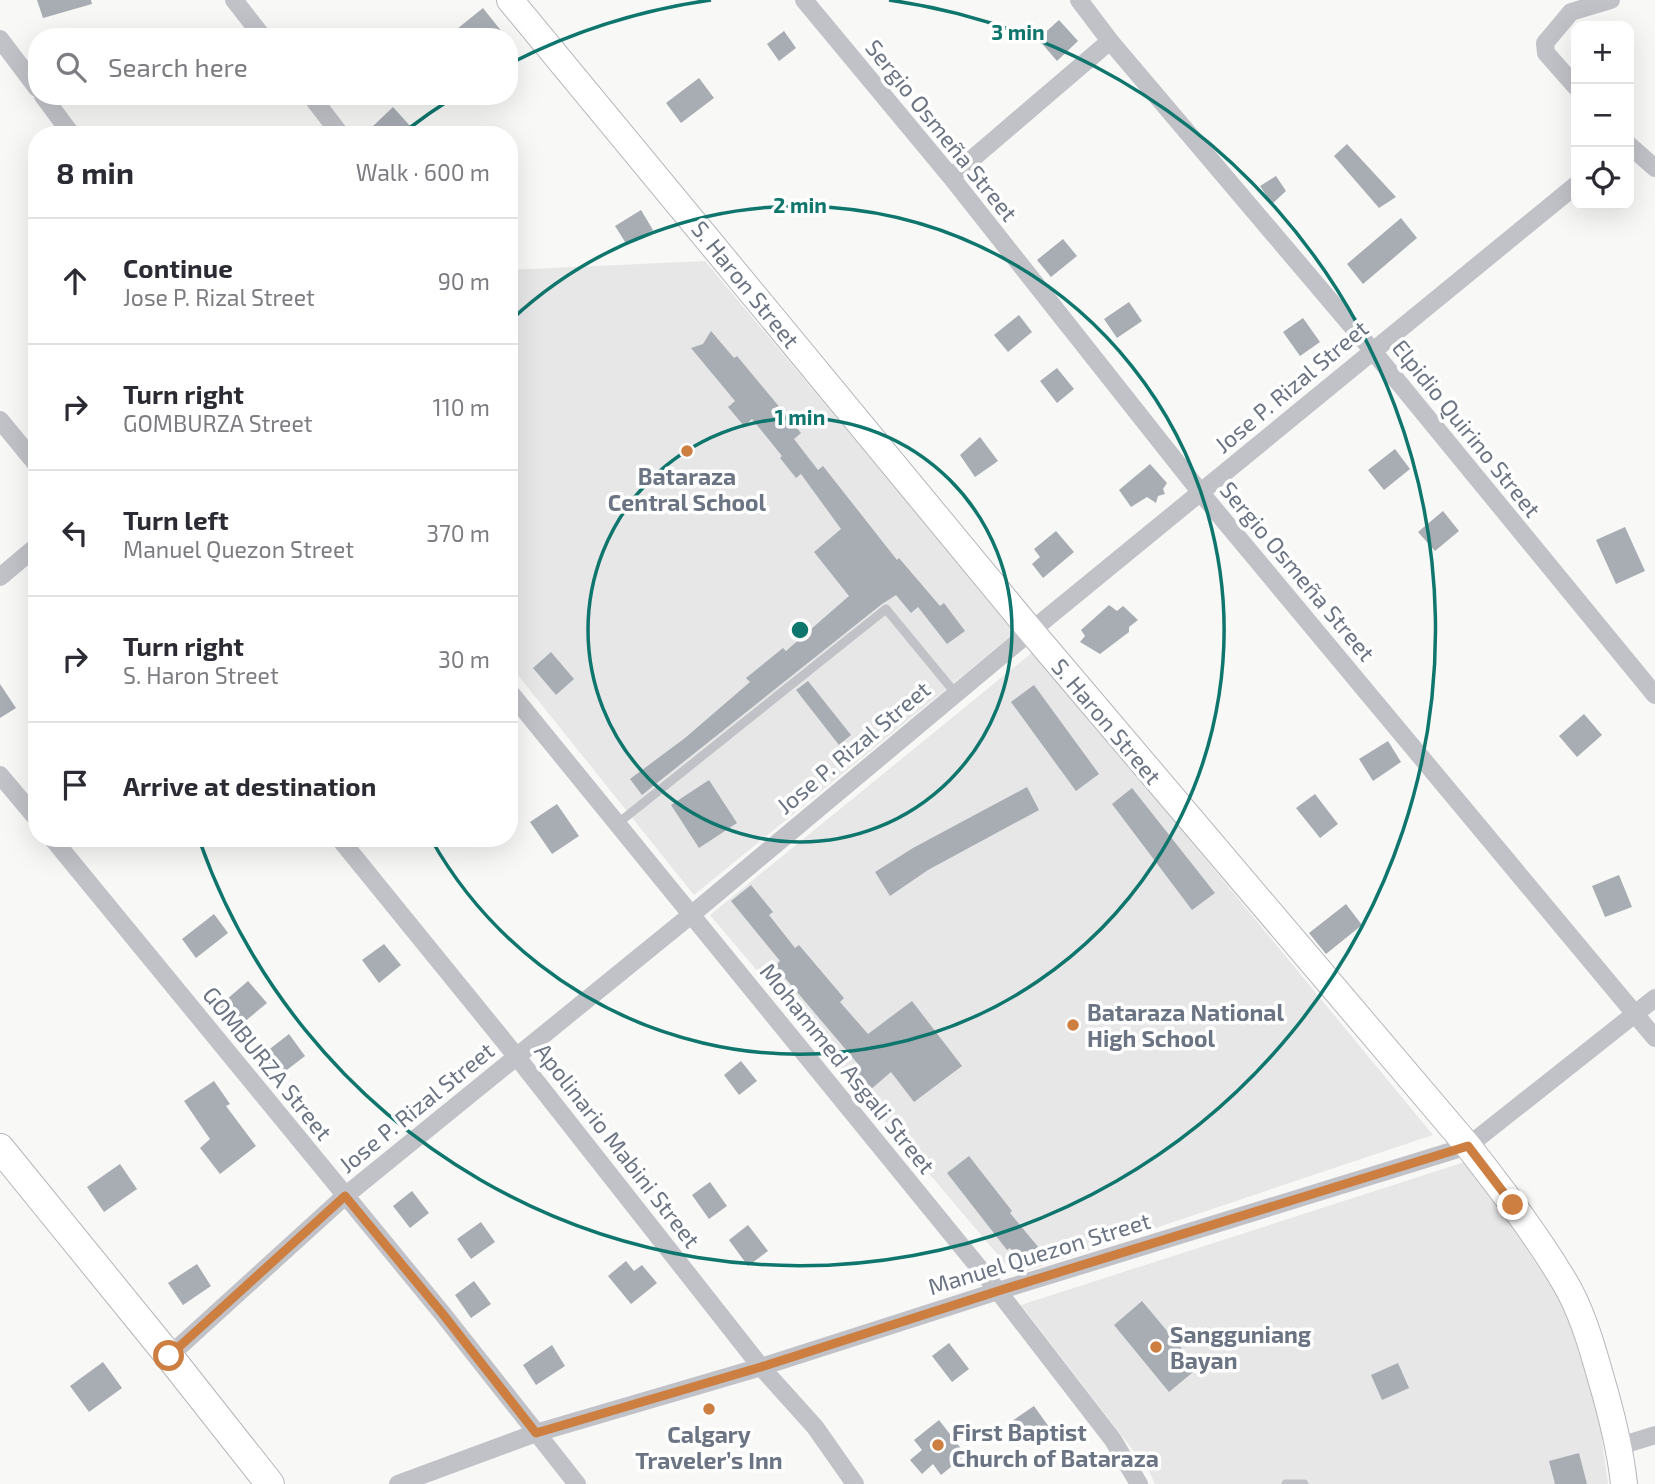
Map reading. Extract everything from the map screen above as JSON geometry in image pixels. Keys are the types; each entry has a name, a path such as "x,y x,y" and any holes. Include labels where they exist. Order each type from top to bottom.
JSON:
{"main road":[{"path":"0,1148 270,1484"}],"street":[{"path":"234,0 256,28"},
{"name":"S. Haron Street","path":"510,0 1031,631 1468,1146 1513,1205 1565,1282 1591,1344 1620,1446 1624,1484"},
{"name":"Sergio Osmeña Street","path":"804,0 951,177 1201,493 1655,1038"},
{"name":"Elpidio Quirino Street","path":"1079,0 1110,41 1372,350 1655,695"},
{"path":"1573,84 1546,53 1545,43 1572,12 1611,0"},
{"path":"0,39 28,76"},
{"path":"951,177 1110,41"},
{"path":"50,105 65,126"},
{"path":"317,105 334,126"},
{"path":"1631,147 1655,168"},
{"name":"Jose P. Rizal Street","path":"169,1356 345,1196 691,915 1031,631 1571,189"},
{"path":"0,420 28,454"},
{"path":"0,577 28,554"},
{"name":"Mohammed Asgali Street","path":"518,702 998,1291 1113,1440 1139,1484"},
{"path":"0,775 28,808"},
{"name":"GOMBURZA Street","path":"59,847 442,1313 577,1484"},
{"name":"Apolinario Mabini Street","path":"346,847 517,1057 761,1367 815,1427 855,1484"},
{"name":"Manuel Quezon Street","path":"398,1484 536,1433 761,1367 1468,1146 1655,998"},
{"path":"1620,1446 1655,1435"}],"lane":[{"path":"617,824 886,609 956,694"},
{"path":"1286,1484 1304,1484"}],"shaded area":[{"name":"Bataraza Central School","path":"705,261 1016,632 694,895 518,675 518,270"},
{"name":"Bataraza National High School","path":"1034,651 1433,1135 1015,1275 710,915"},
{"path":"1468,1161 1565,1307 1599,1418 1608,1484 1155,1484 1149,1471 1021,1305"}],"building":[{"path":"37,0 91,0 92,4 43,18"},
{"path":"483,8 499,28 458,28"},
{"path":"1059,20 1078,41 1057,61 1038,39"},
{"path":"784,31 796,48 779,61 767,44"},
{"path":"699,78 714,98 681,123 666,103"},
{"path":"393,107 410,126 373,126"},
{"path":"1347,144 1396,197 1379,208 1334,156"},
{"path":"1276,176 1286,191 1272,204 1260,186"},
{"path":"641,210 653,230 627,245 615,226"},
{"path":"1401,218 1417,238 1363,284 1347,264"},
{"path":"1063,239 1077,256 1051,277 1037,260"},
{"path":"1129,302 1142,321 1117,338 1104,319"},
{"path":"1019,315 1032,332 1008,352 994,335"},
{"path":"1303,318 1320,342 1300,356 1283,332"},
{"path":"711,331 734,358 737,356 801,433 794,439 818,470 823,466 897,560 899,558 940,606 944,603 965,631 947,644 918,607 911,613 896,595 642,795 630,779 685,738 750,682 746,678 783,648 786,651 849,596 814,552 841,529 801,474 796,478 752,419 744,426 728,407 735,401 691,348 703,344"},
{"path":"1057,368 1074,389 1057,403 1040,381"},
{"path":"980,437 998,461 975,477 960,455"},
{"path":"1395,449 1410,469 1384,490 1368,470"},
{"path":"1150,464 1167,483 1163,489 1165,494 1158,496 1156,503 1147,497 1131,507 1119,490"},
{"path":"1443,511 1459,531 1435,551 1418,532"},
{"path":"1625,527 1645,571 1616,584 1596,540"},
{"path":"1056,531 1074,552 1043,578 1032,564 1040,557 1034,549"},
{"path":"1109,605 1117,611 1123,606 1138,620 1129,627 1129,632 1100,654 1080,642 1085,636 1081,630"},
{"path":"551,652 574,679 556,695 533,668"},
{"path":"808,681 851,735 839,745 796,690"},
{"path":"0,684 16,708 0,718"},
{"path":"1034,685 1099,774 1076,791 1011,702"},
{"path":"1584,714 1602,735 1577,757 1559,736"},
{"path":"1388,741 1401,762 1373,781 1359,759"},
{"path":"709,780 737,823 699,848 671,805"},
{"path":"1027,787 1039,810 928,870 890,896 875,872 913,848"},
{"path":"1132,788 1215,893 1192,910 1112,804"},
{"path":"1315,794 1338,824 1320,838 1296,808"},
{"path":"557,804 579,836 552,854 530,822"},
{"path":"1619,875 1632,907 1605,917 1592,886"},
{"path":"751,885 773,912 769,915 795,948 799,945 844,998 840,1002 868,1034 912,1001 962,1066 914,1102 891,1072 869,1091 852,1070 858,1064 775,966 780,961 731,901"},
{"path":"1346,904 1362,925 1326,954 1309,933"},
{"path":"214,914 228,933 196,958 182,939"},
{"path":"384,944 401,965 379,983 362,960"},
{"path":"248,981 267,1003 237,1028 219,1006"},
{"path":"289,1034 305,1056 279,1076 262,1055"},
{"path":"741,1061 757,1081 739,1095 724,1075"},
{"path":"214,1081 230,1104 226,1106 256,1146 220,1174 200,1148 210,1139 184,1101"},
{"path":"969,1156 1044,1254 1028,1269 1010,1248 1007,1250 947,1173"},
{"path":"120,1164 137,1189 104,1212 87,1187"},
{"path":"710,1182 727,1206 709,1219 692,1195"},
{"path":"412,1191 429,1213 410,1228 393,1206"},
{"path":"481,1222 495,1242 471,1259 457,1239"},
{"path":"748,1225 768,1251 748,1266 729,1240"},
{"path":"626,1261 634,1271 642,1265 657,1283 631,1304 608,1276"},
{"path":"197,1264 211,1286 183,1305 168,1283"},
{"path":"474,1281 491,1304 471,1318 455,1295"},
{"name":"Sangguniang Bayan","path":"1142,1301 1198,1368 1169,1392 1114,1325"},
{"path":"949,1343 969,1369 952,1382 932,1356"},
{"path":"552,1345 565,1366 536,1385 523,1365"},
{"path":"103,1362 122,1388 89,1412 70,1386"},
{"path":"1398,1363 1409,1388 1382,1400 1371,1375"},
{"path":"1034,1406 1049,1427 1025,1444 1009,1423"},
{"name":"First Baptist Church of Bataraza","path":"939,1420 966,1455 941,1475 933,1464 922,1474 910,1460 922,1450 914,1440"},
{"path":"1579,1453 1587,1484 1555,1484 1549,1461"}],"place":[{"name":"Bataraza Central School","path":"687,451"},
{"name":"Bataraza National High School","path":"1073,1025"},
{"name":"Sangguniang Bayan","path":"1156,1347"},
{"name":"Calgary Traveler’s Inn","path":"709,1409"},
{"name":"First Baptist Church of Bataraza","path":"938,1445"}],"route":[{"path":"169,1356 345,1196 442,1313 536,1433 761,1367 1468,1146 1513,1205"}]}
